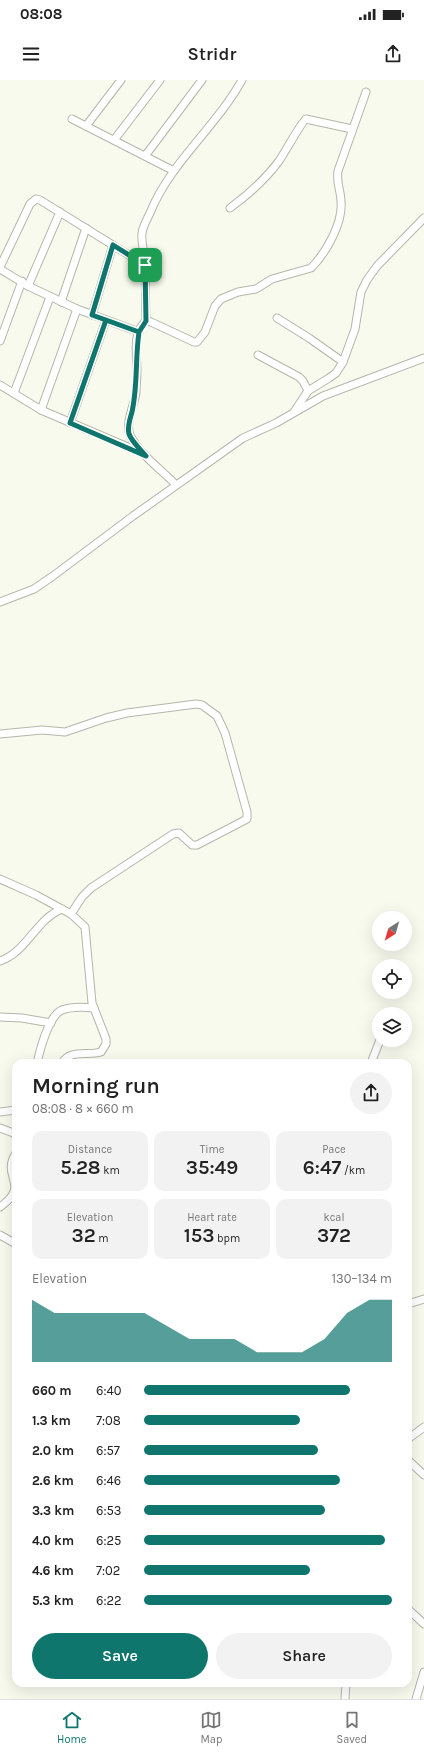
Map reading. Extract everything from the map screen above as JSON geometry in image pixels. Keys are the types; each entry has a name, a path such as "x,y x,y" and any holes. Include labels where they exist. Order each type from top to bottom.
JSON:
{"street":[{"path":"86,126 121,80"},
{"path":"114,140 160,80"},
{"path":"145,156 202,80"},
{"path":"176,485 146,456 129,434 129,424 135,398 138,372 136,353 139,332 146,321 145,265 142,232 154,201 174,171 212,123 242,80"},
{"path":"146,321 165,327 194,342 197,342 205,332 212,318 215,306 221,299 238,292 256,289 272,279 311,268 333,233 341,212 342,203 336,181 338,171 366,92"},
{"path":"72,119 174,171"},
{"path":"230,208 252,192 278,162 294,139 302,121 306,119 352,129"},
{"path":"139,332 92,315 50,297 28,286 0,268 33,201 40,200 145,265"},
{"path":"28,286 60,212"},
{"path":"294,412 308,391 336,373 343,362 355,329 361,292 367,280 377,266 424,218"},
{"path":"61,302 86,228"},
{"path":"92,315 113,245"},
{"path":"0,341 22,281"},
{"path":"14,393 50,297"},
{"path":"42,410 77,309"},
{"path":"277,318 321,345 343,362"},
{"path":"70,423 106,320"},
{"path":"258,355 299,377 304,381 308,391"},
{"path":"0,602 34,589 243,438 276,423 331,393 424,358"},
{"path":"0,385 42,410 146,456"},
{"path":"0,734 42,730 65,732 115,716 196,704 212,711 217,716 226,733 247,812 247,819 197,845 192,845 179,833 173,834 91,888 82,897 71,914"},
{"path":"0,879 71,914 84,927 86,933 94,1008 106,1039 104,1049 96,1053 71,1054 64,1059"},
{"path":"0,961 5,959 22,945 47,916 62,909"},
{"path":"38,1059 51,1023 56,1014 63,1009 94,1008"},
{"path":"0,1017 22,1018 51,1023"},
{"path":"373,1059 377,1047"},
{"path":"0,1112 12,1110"},
{"path":"0,1128 12,1132"},
{"path":"0,1207 12,1197"},
{"path":"0,1234 12,1242"},
{"path":"412,1302 424,1298"},
{"path":"412,1436 424,1427"},
{"path":"412,1464 424,1475"},
{"path":"412,1613 424,1624"},
{"path":"416,1699 424,1672"},
{"path":"345,1699 346,1687"}],"route":[{"path":"145,265 113,245 92,315 139,332 136,353 138,372 135,398 129,424 129,434 146,456 70,423 106,320 139,332 142,324 146,321 145,265"}]}
